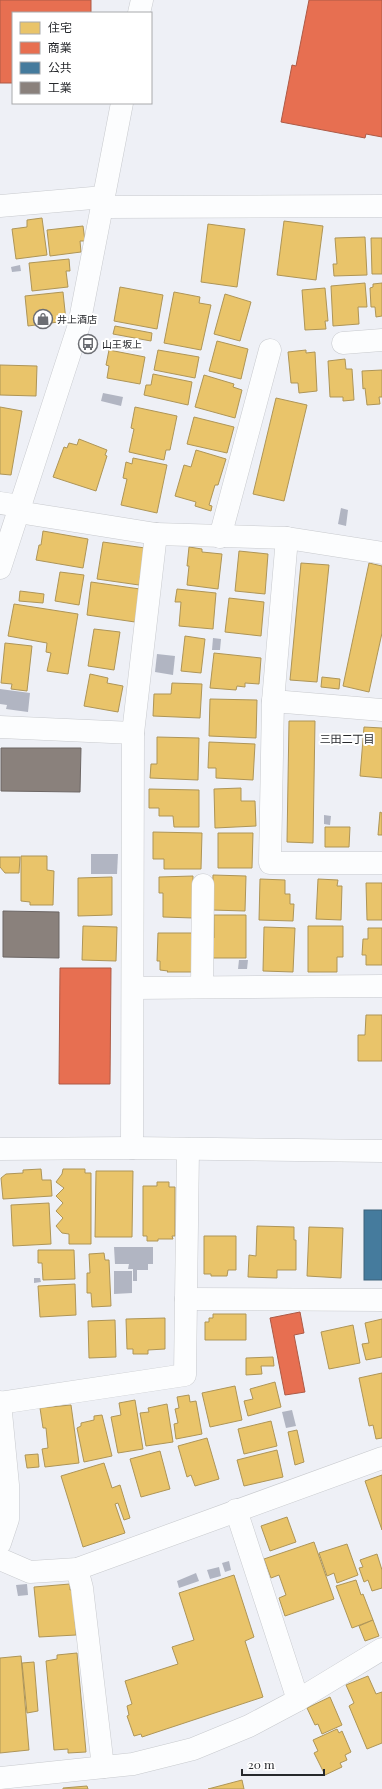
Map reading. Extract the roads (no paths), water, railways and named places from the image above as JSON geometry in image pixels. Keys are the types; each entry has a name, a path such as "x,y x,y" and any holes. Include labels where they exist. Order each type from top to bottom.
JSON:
{"street":[{"path":"139,12 142,0"},
{"path":"0,568 12,507 79,325 122,104"},
{"path":"0,206 103,202 382,206"},
{"path":"343,344 379,345"},
{"path":"220,537 270,350"},
{"path":"12,507 156,534 287,538 382,553"},
{"path":"132,1148 133,732 156,534"},
{"path":"287,538 273,701 270,863 382,863"},
{"path":"273,701 382,710"},
{"path":"0,727 133,732"},
{"path":"202,987 203,885"},
{"path":"133,988 382,986"},
{"path":"0,1148 382,1151"},
{"path":"0,1543 8,1519 8,1485 0,1402 185,1375 188,1149"},
{"path":"186,1299 382,1300"},
{"path":"0,1559 30,1572 77,1569 382,1458"},
{"path":"236,1510 298,1700"},
{"path":"77,1569 82,1588 103,1767"},
{"path":"0,1778 133,1764 193,1749 249,1726 298,1700 382,1649"}],"place":[{"name":"井上酒店","path":"43,319"},
{"name":"山王坂上","path":"88,344"}],"district":[{"name":"三田二丁目","path":"347,739"}]}
